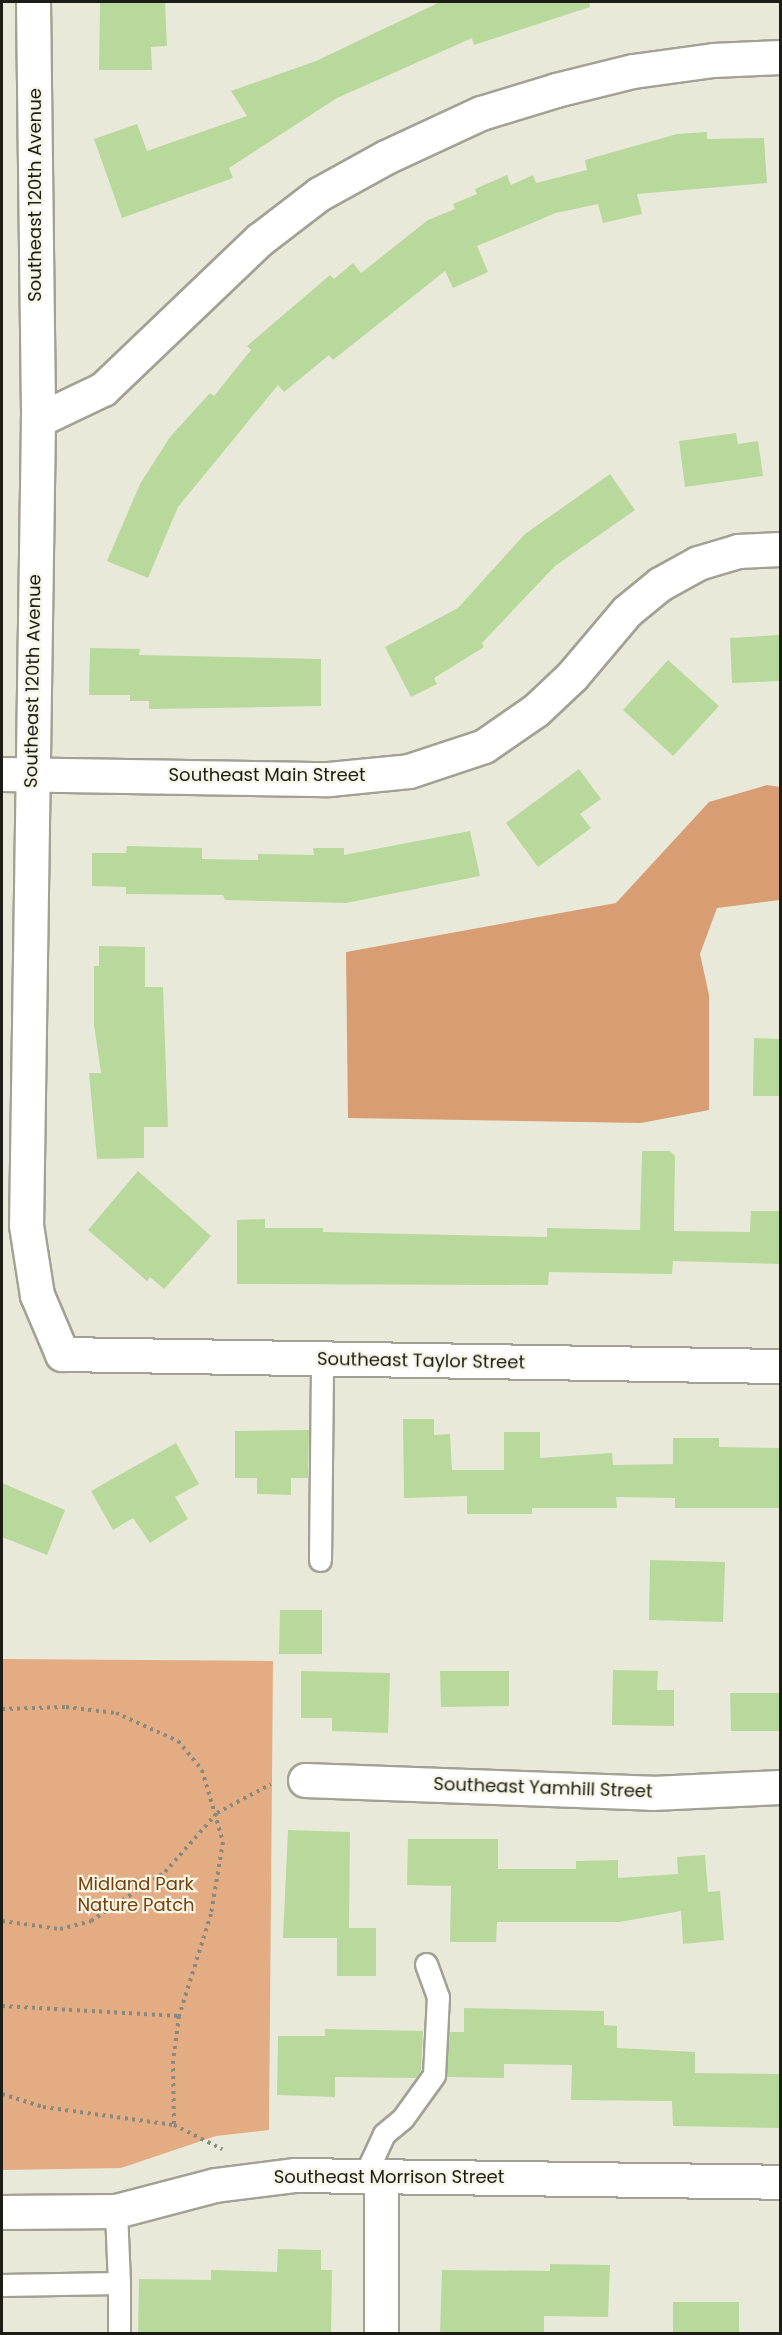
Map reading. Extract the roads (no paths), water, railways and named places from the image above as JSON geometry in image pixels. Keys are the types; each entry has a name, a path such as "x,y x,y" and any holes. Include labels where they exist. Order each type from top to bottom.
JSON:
{"street":[{"name":"Southeast 120th Avenue","path":"33,2 38,420 17,774 26,1225 37,1295 62,1354"},
{"path":"38,420 103,389 260,240 319,194 386,157 481,113 556,90 633,71 713,60 780,57"},
{"name":"Southeast Main Street","path":"17,774 329,779 409,771 484,746 536,710 572,676 627,611 660,584 698,563 738,550 780,549"},
{"name":"Southeast Taylor Street","path":"62,1354 780,1366"},
{"name":"Southeast Yamhill Street","path":"305,1780 652,1793 780,1787"},
{"path":"373,2175 381,2334"},
{"name":"Southeast Morrison Street","path":"2,2212 116,2211 255,2178 373,2175 780,2182"}],"lane":[{"path":"320,1560 322,1360"},
{"path":"373,2175 384,2134 403,2118 434,2075 438,1997 426,1964"},
{"path":"116,2211 119,2334"},
{"path":"2,2286 119,2283"}],"park label":[{"name":"Midland Park Nature Patch","path":"136,1895"}]}
